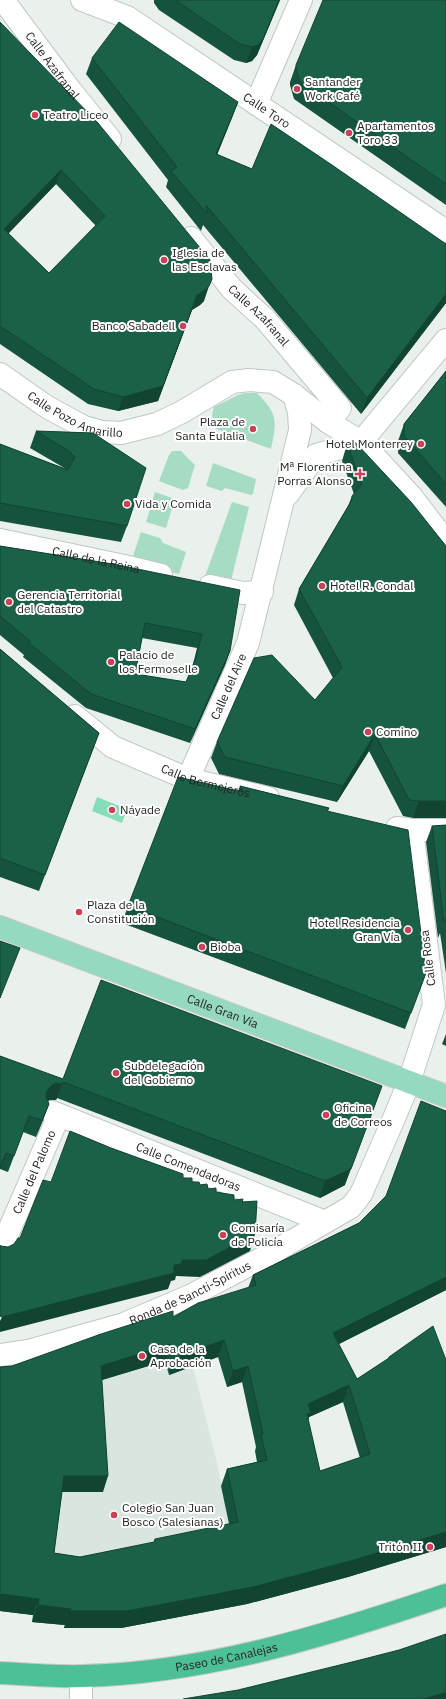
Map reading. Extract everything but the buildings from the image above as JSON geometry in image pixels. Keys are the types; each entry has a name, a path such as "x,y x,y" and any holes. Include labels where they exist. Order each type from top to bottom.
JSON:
{"highway":[{"name":"Paseo de Canalejas","path":"0,1673 81,1676 157,1670 208,1662 292,1643 347,1628 446,1595"}],"main road":[{"name":"Calle Gran Vía","path":"0,927 446,1096"}],"street":[{"name":"Calle Azafranal","path":"3,0 71,91 121,153"},
{"name":"Calle Toro","path":"82,0 129,8 256,104 446,231"},
{"path":"256,104 301,0"},
{"name":"Calle Azafranal","path":"176,221 232,289 265,319 340,408 328,422"},
{"path":"282,502 316,455 361,442 446,340"},
{"name":"Calle Pozo Amarillo","path":"0,374 47,407 84,427 102,432 121,433 157,424 182,412 232,382 249,380 273,382 294,395"},
{"path":"294,395 328,422 361,442 410,496 446,542"},
{"path":"262,592 300,430 299,412 294,395"},
{"name":"Calle de la Reina","path":"0,540 243,593 262,592"},
{"name":"Calle del Aire","path":"188,778 248,643 262,592"},
{"name":"Calle Bermejeros","path":"59,703 113,747 188,778 287,802"},
{"path":"380,824 412,830 446,830"},
{"name":"Calle Rosa","path":"409,1082 434,1005 412,830"},
{"name":"Ronda de Sancti-Spíritus","path":"0,1355 28,1351 124,1324 190,1296 270,1254 351,1207 361,1194 409,1082"},
{"name":"Calle Comendadoras","path":"55,1114 325,1222"},
{"name":"Calle del Palomo","path":"0,1251 55,1114"},
{"path":"81,1676 81,1699"}],"shaded area":[{"path":"245,393 257,393 264,400 272,413 275,425 271,449 216,429 212,416 214,407"},
{"path":"172,451 181,451 195,465 188,488 183,490 159,481"},
{"path":"213,463 256,479 253,494 251,495 225,488 222,491 206,486"},
{"path":"155,492 175,499 166,528 146,522"},
{"path":"232,502 249,507 230,585 204,579"},
{"path":"141,532 160,538 163,543 186,552 179,574 131,562"},
{"path":"97,797 127,809 122,823 92,811"},
{"name":"Colegio San Juan Bosco (Salesianas)","path":"165,1361 169,1375 193,1367 216,1458 232,1539 248,1603 121,1628 64,1628 64,1625 32,1622 58,1492 102,1492 95,1382"}],"place":[{"name":"Santander Work Café","path":"297,89"},
{"name":"Teatro Liceo","path":"35,115"},
{"name":"Apartamentos Toro 33","path":"349,133"},
{"name":"Iglesia de las Esclavas","path":"164,260"},
{"name":"Banco Sabadell","path":"183,326"},
{"name":"Plaza de Santa Eulalia","path":"253,429"},
{"name":"Hotel Monterrey","path":"421,444"},
{"name":"Mª Florentina Porras Alonso","path":"360,474"},
{"name":"Vida y Comida","path":"127,504"},
{"name":"Hotel R. Condal","path":"322,586"},
{"name":"Gerencia Territorial del Catastro","path":"9,602"},
{"name":"Palacio de los Fermoselle","path":"111,662"},
{"name":"Comino","path":"368,732"},
{"name":"Náyade","path":"112,810"},
{"name":"Plaza de la Constitución","path":"79,912"},
{"name":"Hotel Residencia Gran Vía","path":"408,930"},
{"name":"Bioba","path":"202,947"},
{"name":"Subdelegación del Gobierno","path":"116,1073"},
{"name":"Oficina de Correos","path":"326,1115"},
{"name":"Comisaría de Policía","path":"223,1235"},
{"name":"Casa de la Aprobación","path":"142,1356"},
{"name":"Colegio San Juan Bosco (Salesianas)","path":"114,1515"},
{"name":"Tritón II","path":"430,1547"}]}
